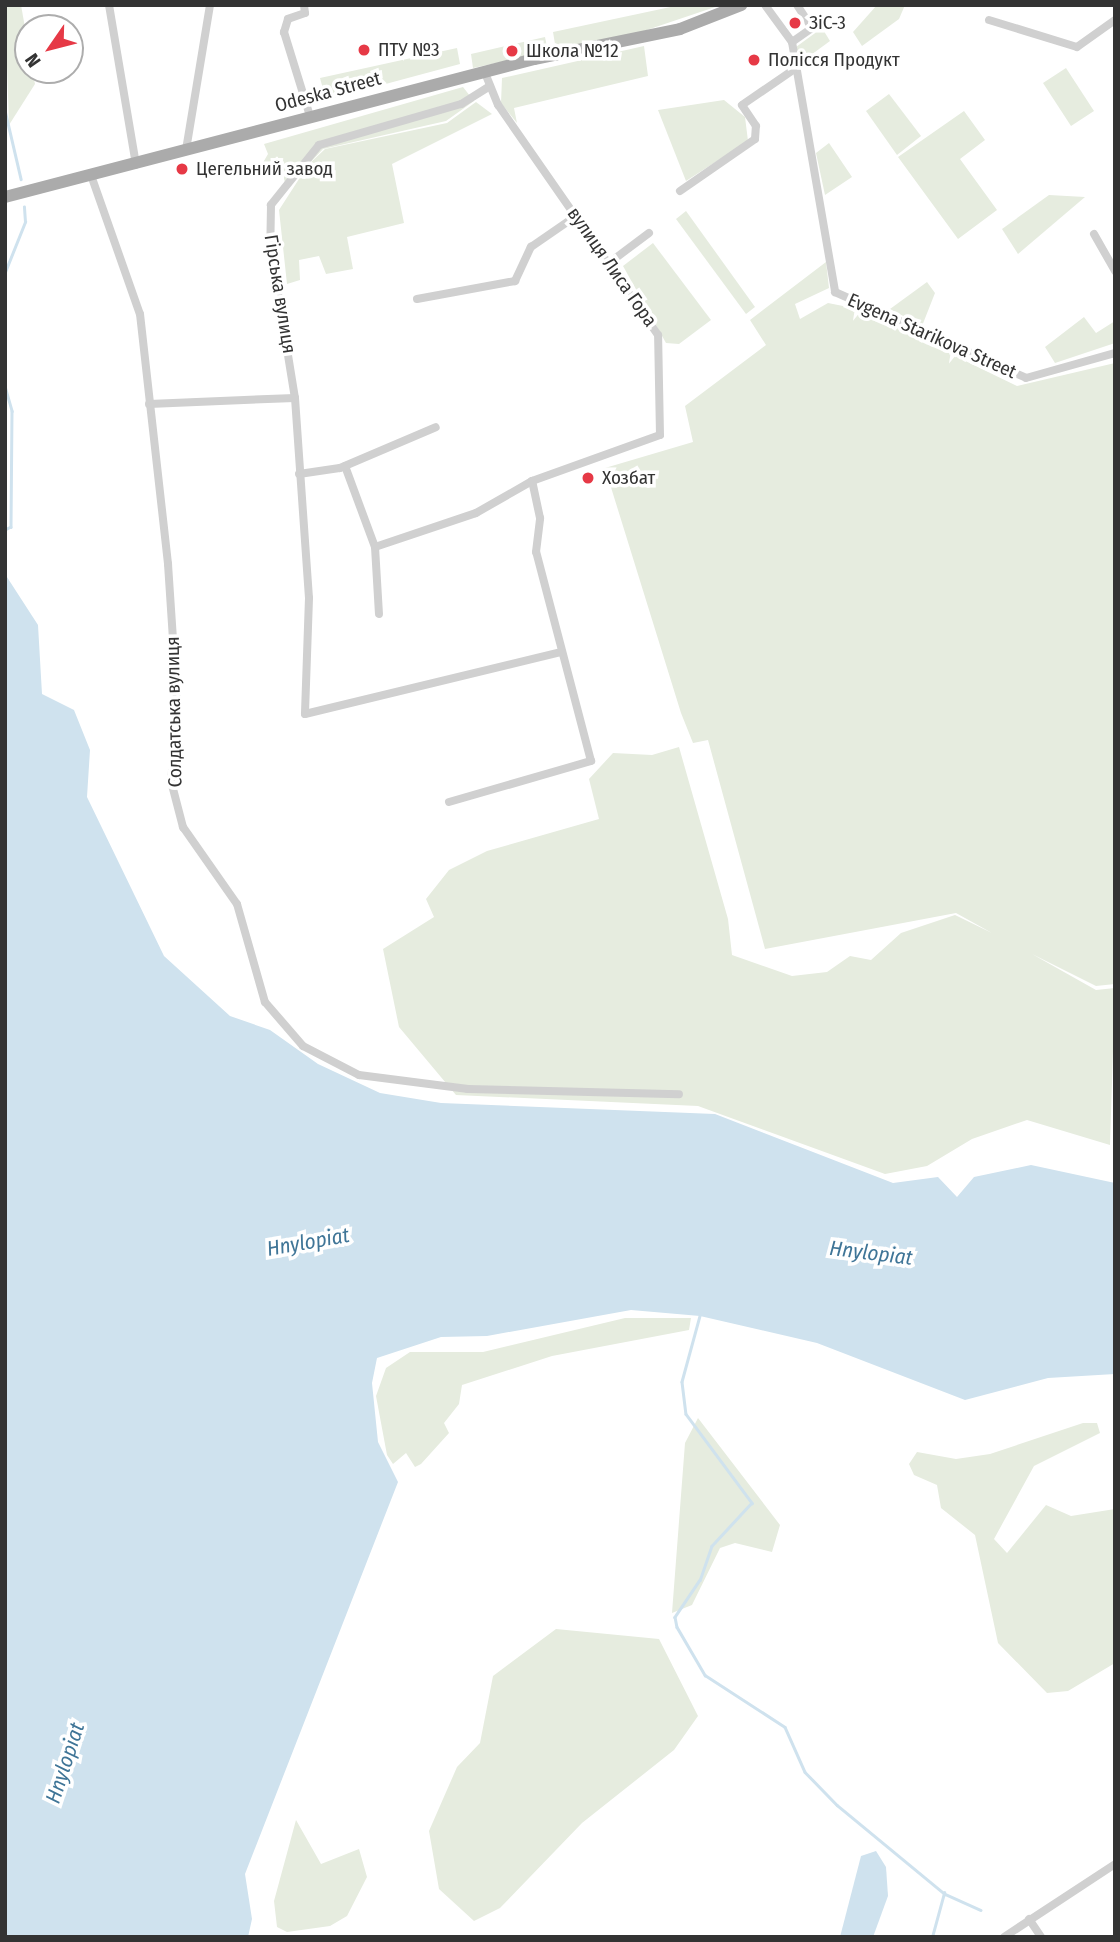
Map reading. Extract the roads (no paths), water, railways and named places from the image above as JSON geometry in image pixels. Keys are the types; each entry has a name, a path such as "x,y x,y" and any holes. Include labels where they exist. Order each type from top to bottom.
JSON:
{"main road":[{"name":"Odeska Street","path":"5,197 92,178 310,116 484,71 680,29 741,5"}],"street":[{"path":"109,5 136,166"},
{"path":"186,151 210,5"},
{"path":"304,5 305,13 288,19 284,32 310,116"},
{"path":"765,5 793,42 812,28 797,5"},
{"path":"989,20 1077,47 1115,20"},
{"name":"Evgena Starikova Street","path":"793,42 835,292 1008,374 1037,378 1115,353"},
{"path":"680,191 755,139 756,126 742,105 796,68"},
{"name":"вулиця Лиса Гора","path":"484,71 490,86 658,335 660,435 532,481"},
{"name":"Гірська вулиця","path":"490,86 461,104 318,145 289,176 271,205 269,227 295,398 309,598 305,714 562,652"},
{"name":"Солдатська вулиця","path":"92,178 140,314 178,713 171,781 183,827 237,904 265,1002 303,1046 359,1074 468,1089 679,1094"},
{"path":"417,299 515,281 531,247 576,216"},
{"path":"610,263 649,233"},
{"path":"1094,234 1115,271"},
{"path":"149,404 295,398"},
{"path":"299,474 345,466 436,427"},
{"path":"345,466 375,547 379,614"},
{"path":"375,547 475,513 532,481 540,517 536,552 591,761 449,802"},
{"path":"1004,1937 1115,1864"},
{"path":"1030,1919 1041,1937"}],"water":[{"name":"Hnylopiat","path":"5,574 38,625 42,694 74,710 90,750 87,797 164,956 230,1016 270,1030 318,1064 380,1093 441,1103 715,1114 893,1183 938,1177 957,1197 974,1177 1031,1165 1115,1183 1115,1374 1048,1378 965,1400 817,1343 700,1316 631,1310 487,1336 441,1337 377,1358 372,1383 378,1442 398,1482 245,1874 252,1919 248,1937 5,1937"},
{"path":"876,1851 886,1867 888,1896 873,1937 840,1937 861,1856"}],"waterway":[{"path":"5,110 21,179"},
{"path":"5,272 25,222 24,207"},
{"path":"5,386 12,411 11,527 5,530"},
{"path":"700,1316 682,1382 686,1414 752,1503 712,1546 700,1580 675,1617 677,1627 705,1675 785,1727 805,1772 837,1805 945,1894 981,1910"},
{"path":"932,1937 944,1893"}],"place":[{"name":"ЗіС-3","path":"795,23"},
{"name":"ПТУ №3","path":"364,50"},
{"name":"Школа №12","path":"512,51"},
{"name":"Полісся Продукт","path":"754,60"},
{"name":"Цегельний завод","path":"182,169"},
{"name":"Хозбат","path":"588,478"}]}
